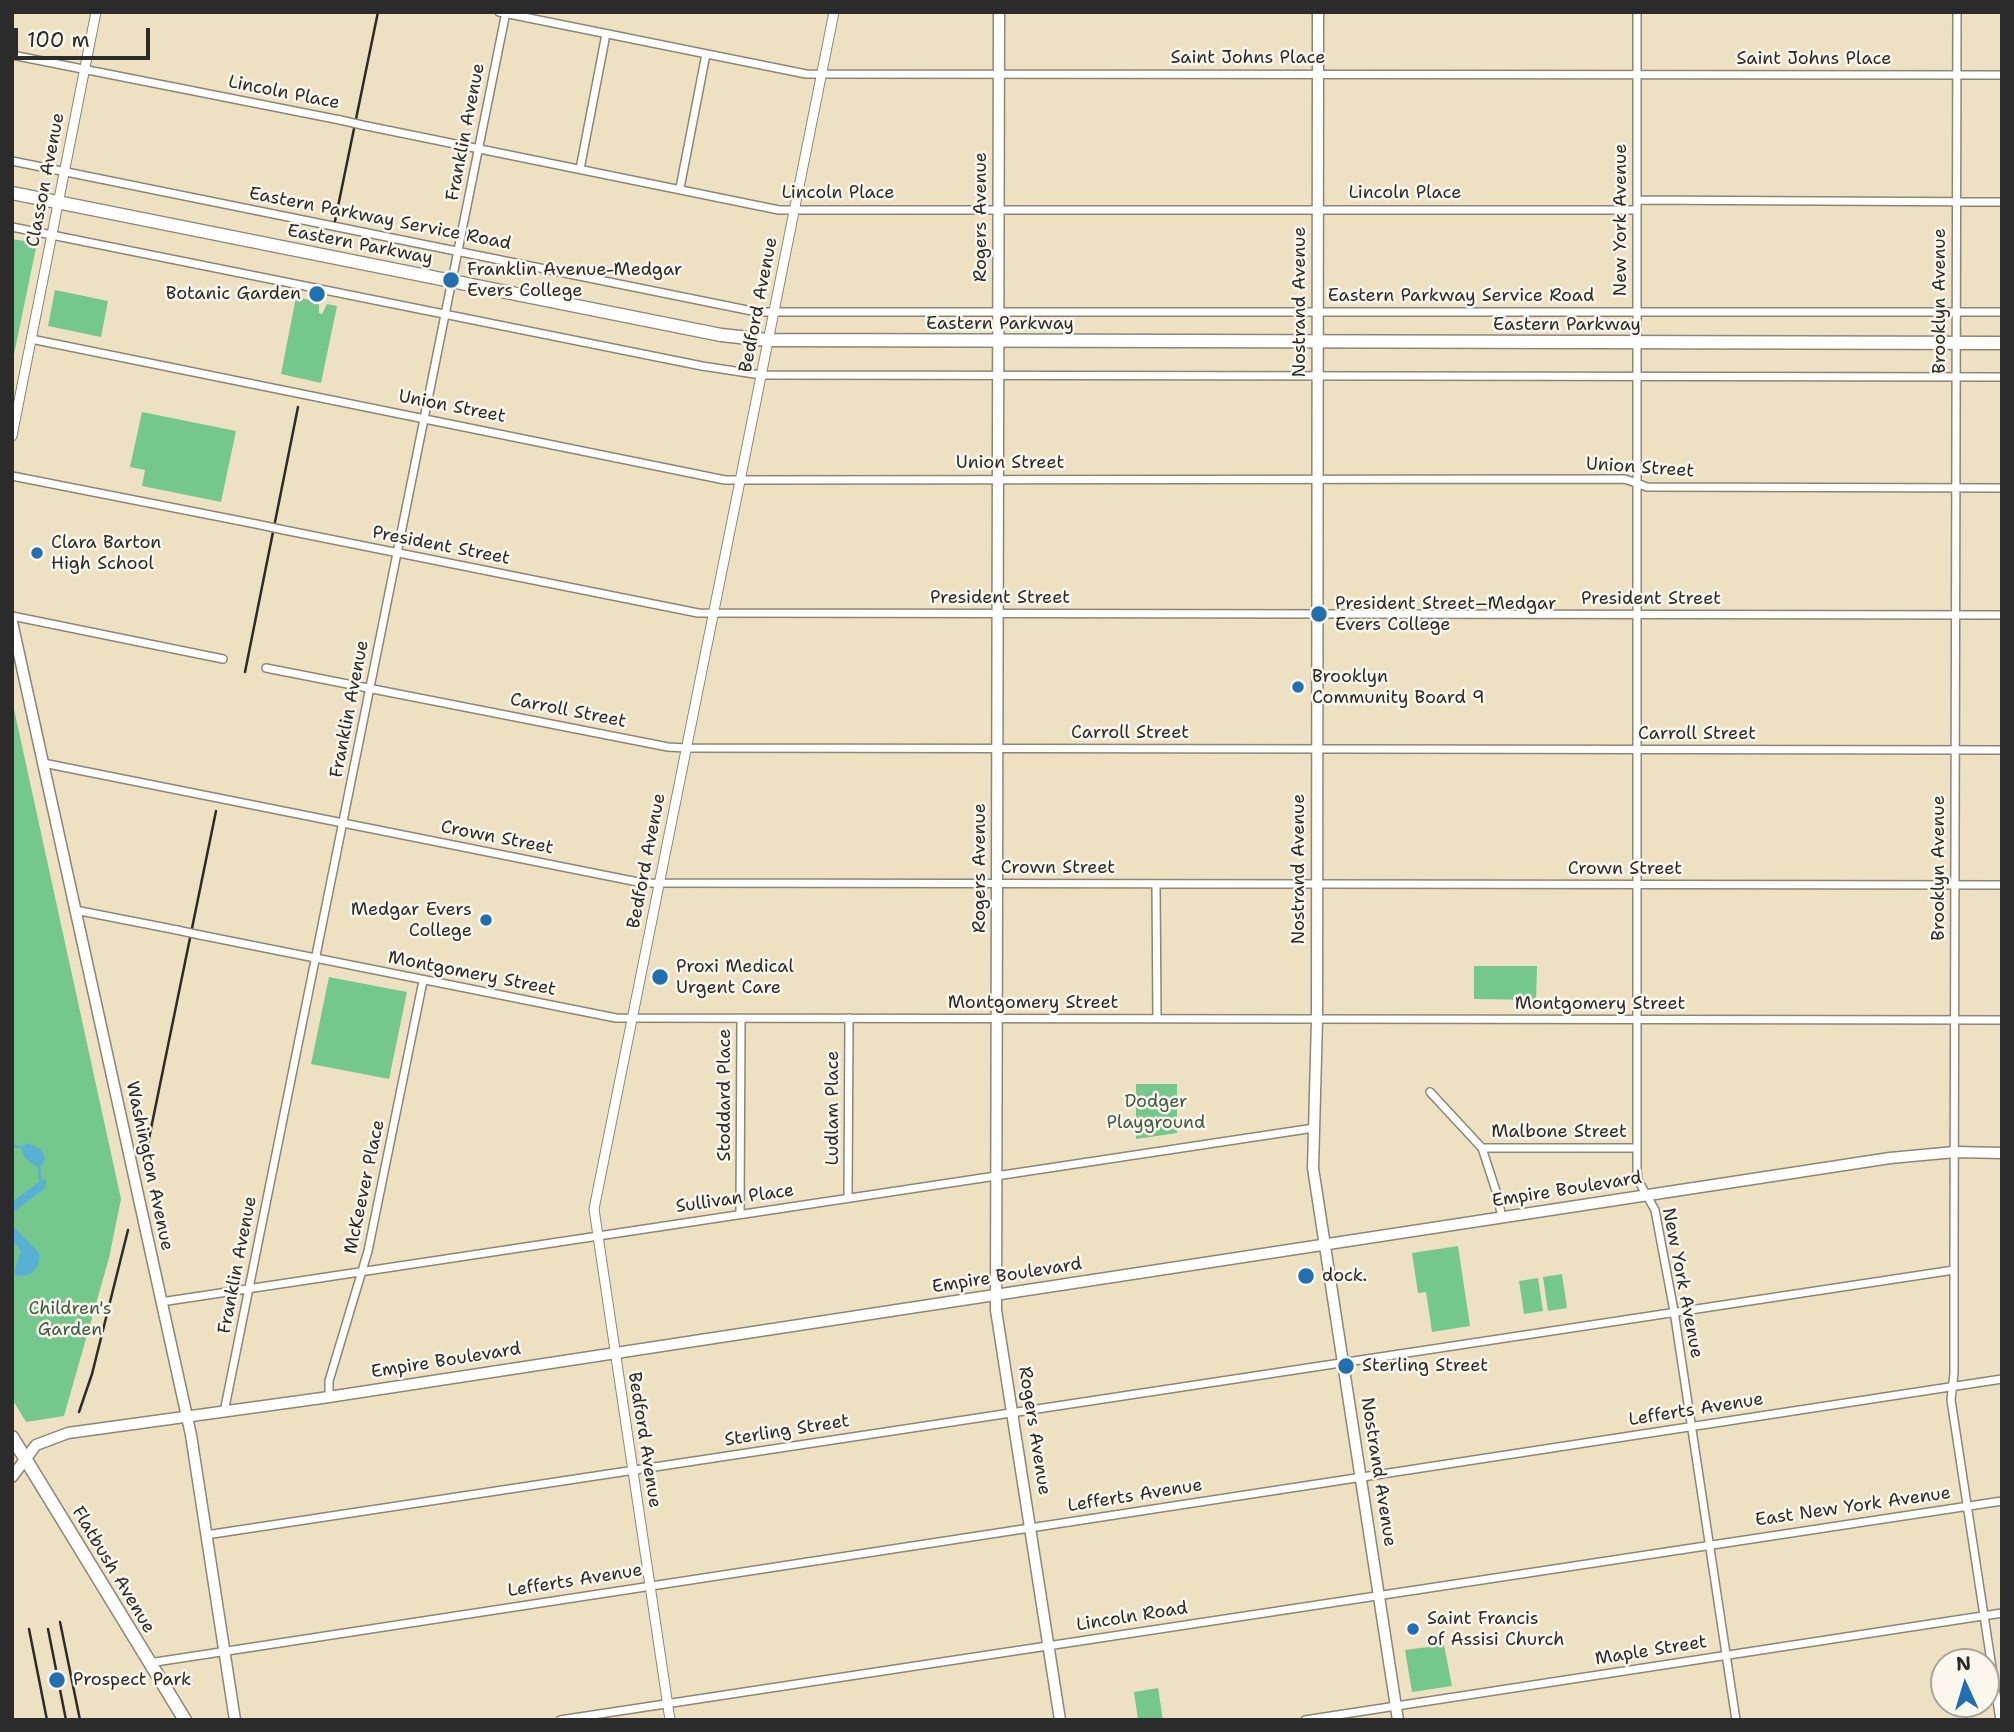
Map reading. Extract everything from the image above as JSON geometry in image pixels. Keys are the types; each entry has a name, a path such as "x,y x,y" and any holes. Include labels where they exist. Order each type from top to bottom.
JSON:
{"main road":[{"name":"Rogers Avenue","path":"999,12 996,1311 1060,1720"},
{"name":"Nostrand Avenue","path":"1318,12 1317,1020 1313,1168 1398,1720"},
{"name":"Eastern Parkway","path":"12,192 721,335 768,340 2002,343"},
{"name":"Washington Avenue","path":"12,622 187,1417 236,1720"},
{"name":"Empire Boulevard","path":"25,1458 36,1445 68,1433 329,1397 1890,1158 1955,1152 2002,1153"},
{"name":"Flatbush Avenue","path":"12,1437 184,1720"},
{"path":"12,1477 25,1458"}],"street":[{"name":"Classon Avenue","path":"12,436 96,12"},
{"name":"Bedford Avenue","path":"670,1720 594,1209 834,12"},
{"name":"New York Avenue","path":"1637,12 1638,1180 1655,1210 1674,1311 1736,1720"},
{"name":"Brooklyn Avenue","path":"1957,12 1955,1152 1951,1399 2000,1720"},
{"name":"Saint Johns Place","path":"504,13 821,75 2002,75"},
{"name":"Franklin Avenue","path":"224,1412 504,13"},
{"path":"580,169 606,34"},
{"name":"Lincoln Place","path":"12,54 779,209 1637,210"},
{"path":"680,188 706,54"},
{"name":"Eastern Parkway Service Road","path":"12,161 757,312 2002,312"},
{"path":"1637,200 2002,202"},
{"path":"12,227 702,366 761,375 2002,377"},
{"name":"Union Street","path":"31,339 725,480 1625,479 1647,487 2002,488"},
{"name":"President Street","path":"12,475 698,613 2002,615"},
{"path":"12,617 223,659"},
{"name":"Carroll Street","path":"266,668 668,747 686,748 2002,750"},
{"name":"Crown Street","path":"43,763 630,881 659,884 2002,885"},
{"path":"1156,884 1157,1019"},
{"name":"Montgomery Street","path":"75,910 616,1018 2002,1020"},
{"name":"McKeever Place","path":"329,1397 329,1381 362,1271 423,981"},
{"name":"Stoddard Place","path":"740,1214 741,1018"},
{"name":"Ludlam Place","path":"849,1018 849,1198"},
{"path":"1430,1091 1482,1148 1502,1218"},
{"name":"Sullivan Place","path":"161,1302 1314,1128"},
{"name":"Malbone Street","path":"1482,1148 1637,1148"},
{"name":"Sterling Street","path":"206,1535 1954,1270"},
{"name":"Lefferts Avenue","path":"149,1663 2002,1379"},
{"name":"East New York Avenue","path":"1709,1545 2002,1501"},
{"name":"Lincoln Road","path":"560,1720 1709,1545"},
{"name":"Maple Street","path":"1305,1720 2002,1613"}],"green space":[{"path":"12,239 37,243 12,364"},
{"path":"55,290 108,301 101,337 48,326"},
{"path":"296,297 319,302 319,313 322,314 327,304 337,306 321,383 281,374"},
{"path":"142,412 236,431 221,502 142,486 145,470 130,467"},
{"name":"Children's Garden","path":"12,700 121,1199 109,1258 64,1416 26,1422 12,1399"},
{"path":"1474,966 1537,966 1536,1000 1474,999"},
{"path":"329,977 407,992 389,1079 311,1064"},
{"name":"Dodger Playground","path":"1136,1084 1177,1084 1177,1133 1136,1139"},
{"path":"1458,1246 1470,1326 1432,1332 1426,1292 1418,1293 1412,1253"},
{"path":"1562,1274 1567,1308 1548,1311 1543,1277"},
{"path":"1538,1278 1543,1311 1524,1314 1519,1281"},
{"path":"1444,1645 1452,1686 1412,1692 1405,1650"},
{"path":"1158,1688 1163,1720 1138,1720 1134,1692"}],"water":[{"path":"27,1143 40,1149 45,1157 43,1165 35,1166 24,1157 21,1147"},
{"path":"43,1179 47,1181 44,1189 12,1213 12,1202"},
{"path":"12,1225 39,1253 37,1267 27,1275 17,1276 14,1272 21,1251 17,1245 12,1244"}],"waterway":[{"path":"12,1146 21,1147"},
{"path":"39,1167 40,1179"}],"railway":[{"path":"335,221 378,12"},
{"path":"245,672 298,407"},
{"path":"146,1153 216,811"},
{"path":"79,1412 92,1374 128,1230"},
{"path":"60,1622 80,1720"},
{"path":"29,1629 47,1720"},
{"path":"48,1629 66,1720"}],"place":[{"name":"Franklin Avenue-Medgar Evers College","path":"451,280"},
{"name":"Botanic Garden","path":"317,294"},
{"name":"Clara Barton High School","path":"37,553"},
{"name":"President Street–Medgar Evers College","path":"1319,614"},
{"name":"Brooklyn Community Board 9","path":"1298,687"},
{"name":"Medgar Evers College","path":"486,920"},
{"name":"Proxi Medical Urgent Care","path":"660,977"},
{"name":"dock.","path":"1306,1276"},
{"name":"Sterling Street","path":"1346,1366"},
{"name":"Saint Francis of Assisi Church","path":"1413,1629"},
{"name":"Prospect Park","path":"57,1680"}]}
